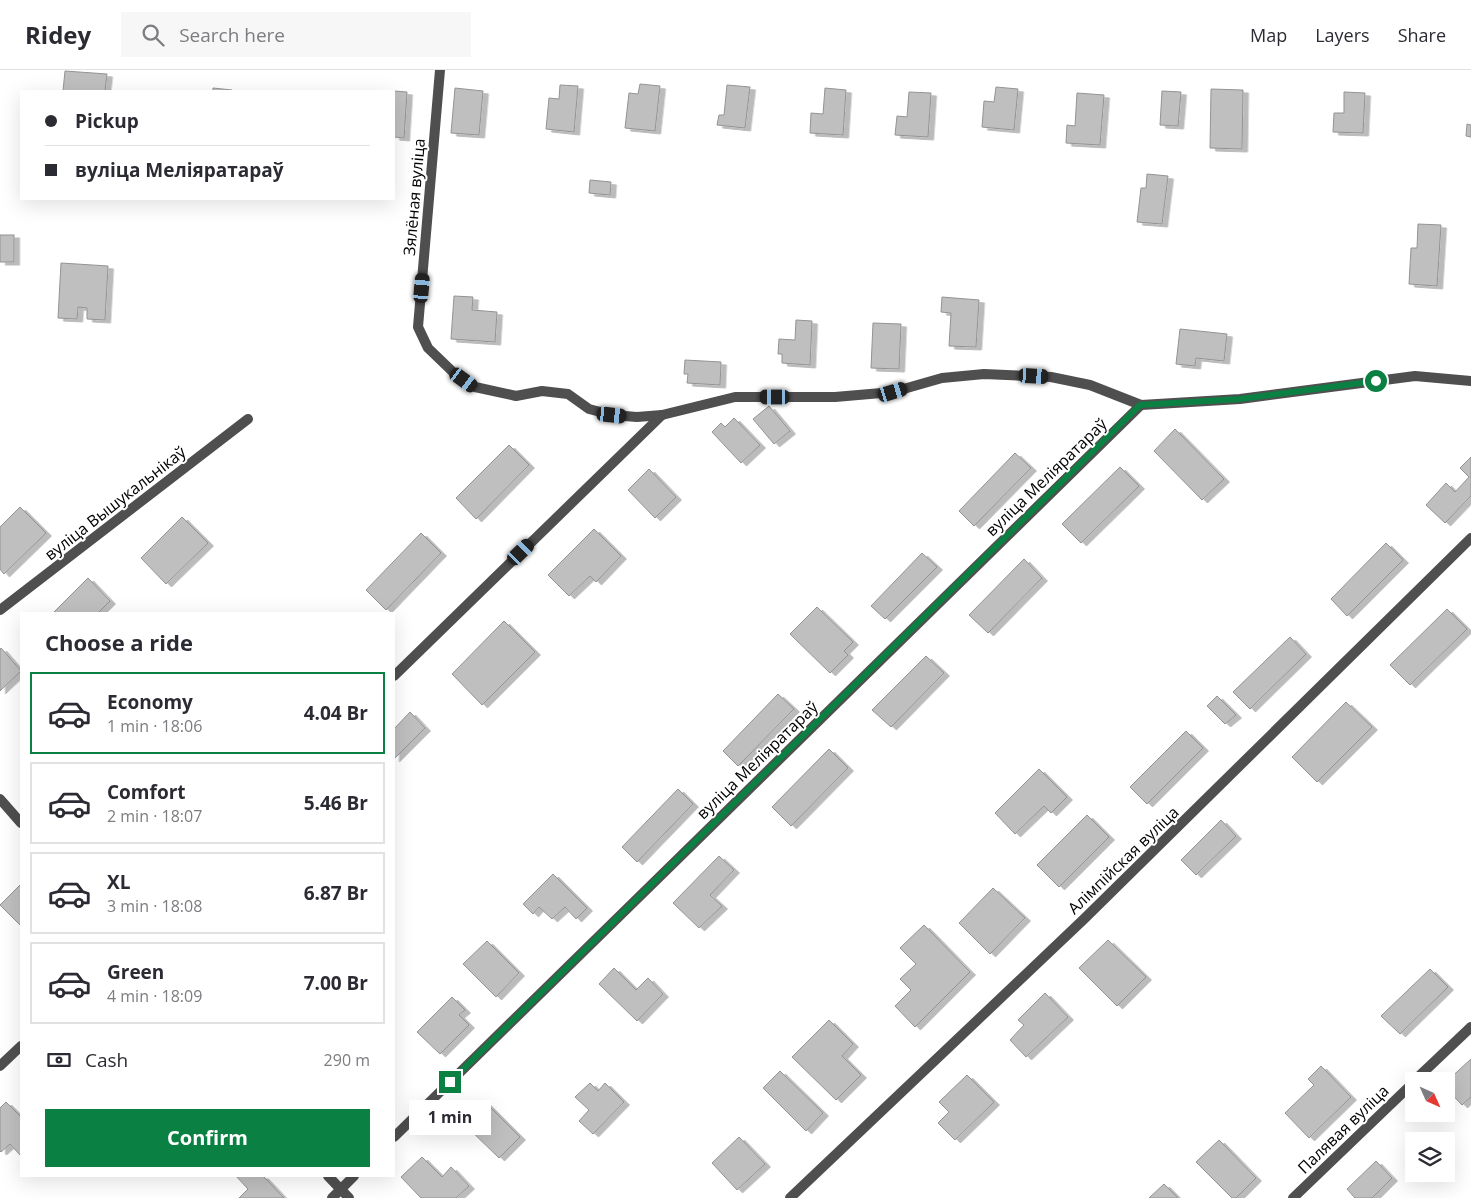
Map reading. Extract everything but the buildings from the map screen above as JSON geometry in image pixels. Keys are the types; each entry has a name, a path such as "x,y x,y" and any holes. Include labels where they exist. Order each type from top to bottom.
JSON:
{"street":[{"name":"Зялёная вуліца","path":"440,70 418,327 428,348 454,373 474,387 516,396 542,391 568,394 589,408 612,415 636,418 662,415"},
{"path":"395,675 662,415 735,397 835,397 893,392 942,378 984,374 1051,377 1090,386 1140,405 1240,399 1414,376 1471,381"},
{"name":"вуліца Меліяратараў","path":"395,1136 1140,405"},
{"name":"вуліца Вышукальнікаў","path":"0,610 248,419"},
{"name":"Алімпійская вуліца","path":"790,1198 1084,919 1471,538"},
{"path":"0,799 20,822"},
{"name":"Палявая вуліца","path":"1424,1072 1471,1026"},
{"path":"0,1066 20,1047"},
{"name":"Палявая вуліца","path":"1293,1198 1405,1091"},
{"path":"329,1177 349,1198"},
{"path":"332,1198 353,1177"}],"route":[{"path":"450,1082 1140,405 1240,399 1376,381"}]}
